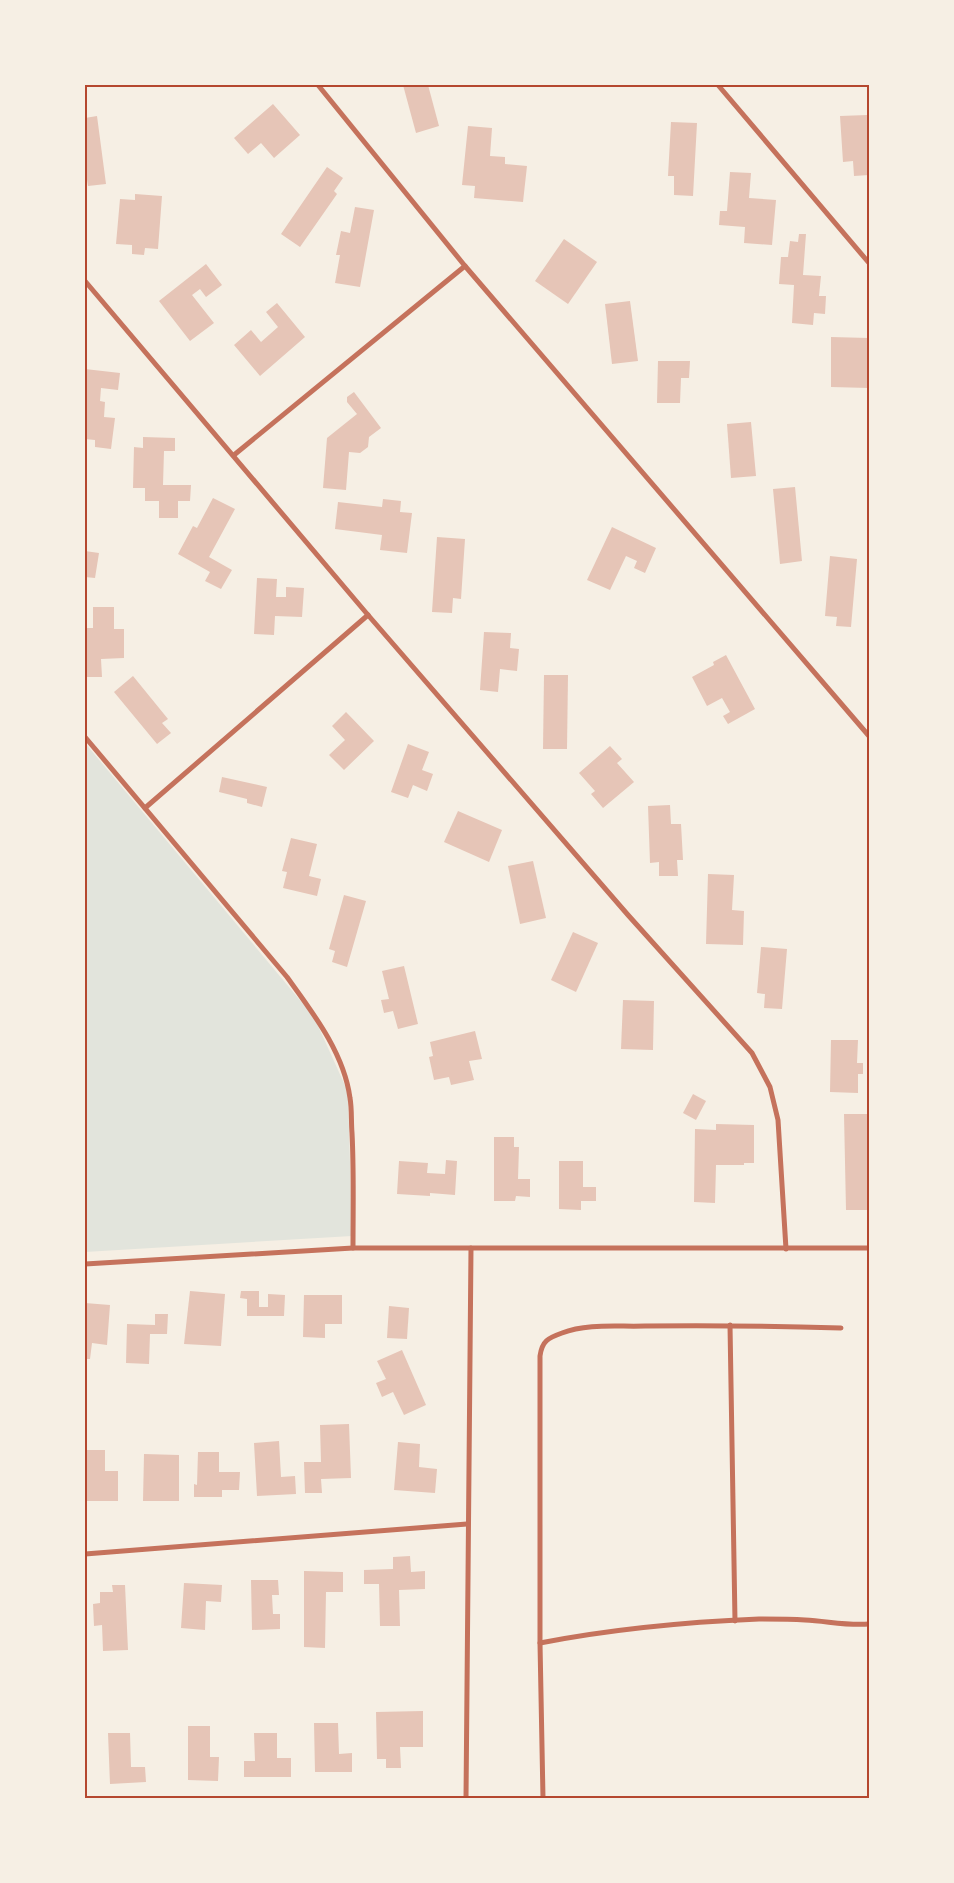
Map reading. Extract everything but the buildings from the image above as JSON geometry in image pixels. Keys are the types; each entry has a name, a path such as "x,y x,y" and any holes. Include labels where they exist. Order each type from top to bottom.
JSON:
{"street":[{"path":"318,85 465,266 869,736"},
{"path":"718,85 869,263"},
{"path":"234,455 465,266"},
{"path":"85,280 368,614 628,915 752,1053 770,1087 778,1120 786,1249"},
{"path":"145,808 368,614"},
{"path":"85,737 287,977 315,1016 332,1045 342,1069 350,1098 353,1156 353,1248"},
{"path":"85,1264 353,1248 869,1248"},
{"path":"466,1798 471,1248"},
{"path":"730,1325 736,1621"},
{"path":"541,1798 540,1356 542,1345 549,1338 563,1332 592,1327 730,1325 841,1328"},
{"path":"85,1554 467,1524"},
{"path":"540,1643 609,1631 736,1621 805,1620 838,1624 869,1624"}],"shaded area":[{"path":"85,743 314,1017 348,1092 352,1236 85,1252"}]}
